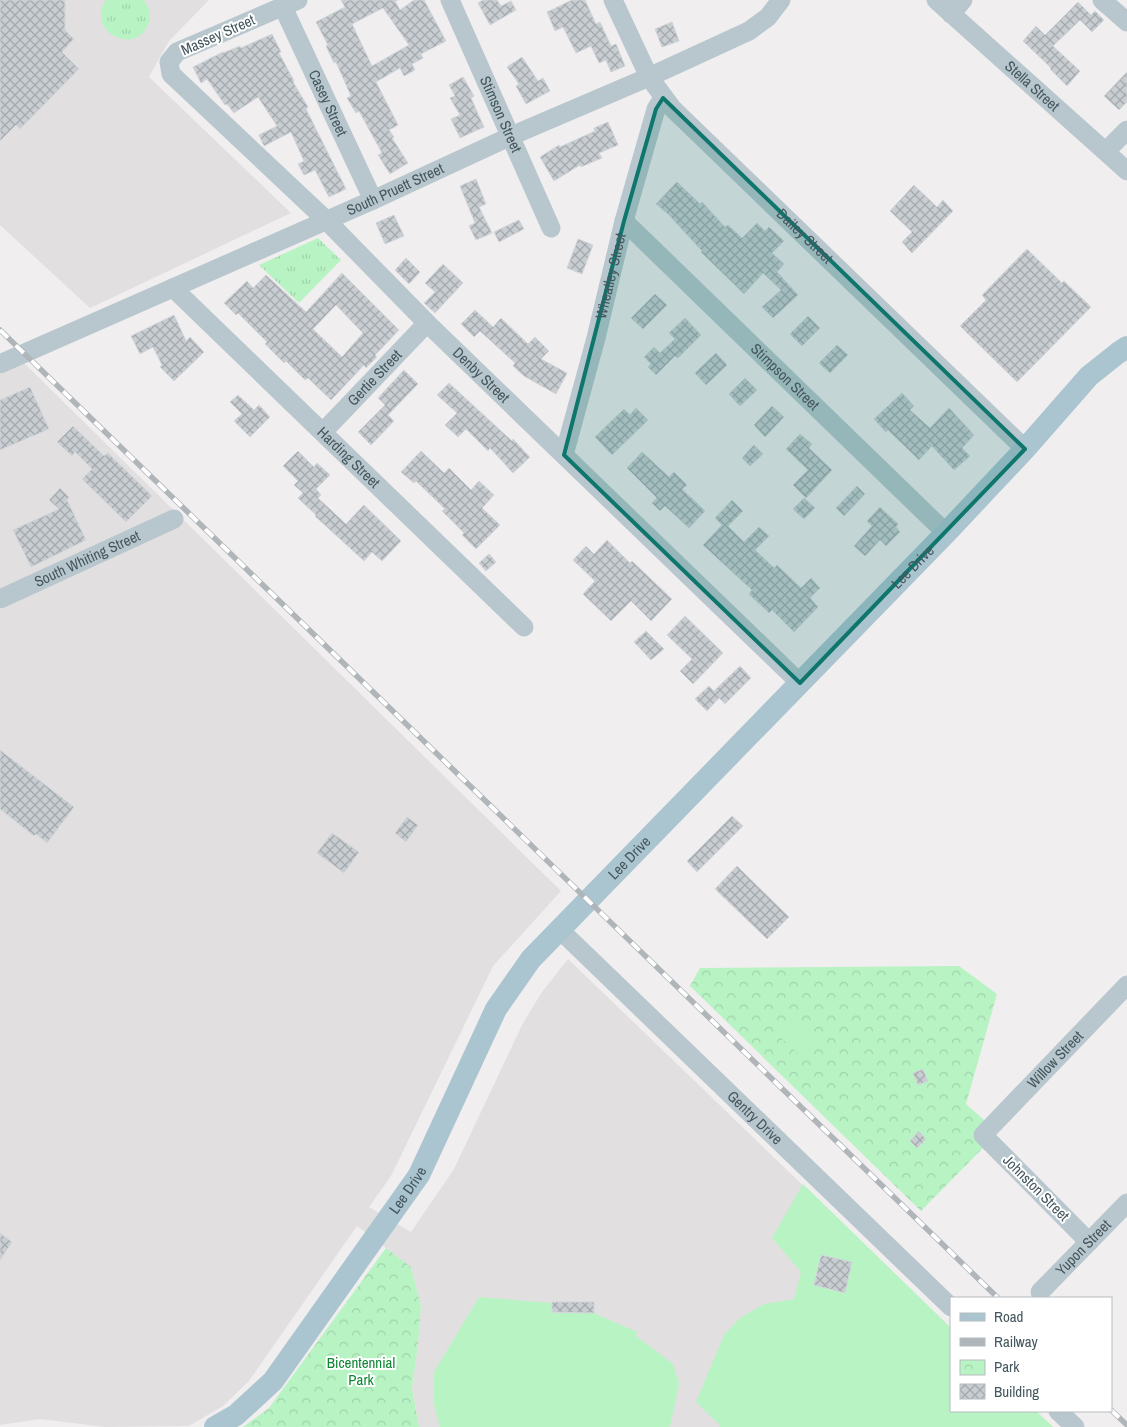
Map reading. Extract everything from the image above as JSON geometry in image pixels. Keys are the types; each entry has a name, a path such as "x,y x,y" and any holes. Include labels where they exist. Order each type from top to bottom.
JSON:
{"main road":[{"name":"Lee Drive","path":"215,1427 236,1415 273,1381 414,1182 496,1009 531,959 946,533 1089,376 1127,347"}],"street":[{"name":"Stimson Street","path":"450,0 551,228"},
{"name":"Dailey Street","path":"613,0 649,77 663,98 1024,449"},
{"name":"South Pruett Street","path":"0,364 373,200 511,136 649,77 749,31 768,17 781,0"},
{"name":"Stella Street","path":"936,0 957,7 1127,171"},
{"path":"1102,0 1127,22"},
{"name":"Massey Street","path":"170,62 177,52 290,3"},
{"name":"Casey Street","path":"290,3 373,200"},
{"name":"Denby Street","path":"170,62 171,74 326,220 427,323 800,683"},
{"name":"Wheatley Street","path":"564,455 596,338 624,221 656,109 663,98"},
{"path":"1106,151 1127,130"},
{"name":"Stimpson Street","path":"624,221 946,533"},
{"name":"Harding Street","path":"173,288 524,627"},
{"name":"Gertie Street","path":"323,432 427,323"},
{"name":"South Whiting Street","path":"0,599 174,519"},
{"name":"Gentry Drive","path":"559,929 950,1306"},
{"name":"Willow Street","path":"983,1135 1127,985"},
{"name":"Johnston Street","path":"983,1135 1089,1242"},
{"name":"Yupon Street","path":"1040,1292 1127,1203"},
{"path":"1059,1412 1075,1427"}],"highlighted area":[{"path":"663,98 1025,449 800,683 564,455 624,221 656,109"}],"shaded area":[{"path":"0,0 209,0 169,41 149,77 291,213 90,308 0,225"},
{"path":"24,363 561,891 493,966 391,1176 369,1207 411,1232 454,1169 523,1023 542,992 568,959 950,1327 950,1412 1037,1412 1053,1427 419,1427 412,1388 421,1306 411,1267 357,1226 249,1381 223,1406 189,1426 105,1427 40,1419 0,1425 0,610 4,608 0,598 0,374"}],"green space":[{"path":"106,0 144,0 150,16 143,33 135,38 125,39 107,31 102,22 101,12"},
{"path":"318,238 341,260 299,303 259,265"},
{"path":"959,966 997,994 966,1104 984,1120 984,1147 921,1211 690,986 700,968"},
{"path":"794,1018 821,1042 805,1060 778,1035"},
{"path":"803,1184 950,1327 950,1412 1037,1412 1053,1427 719,1427 720,1425 696,1402 724,1335 740,1318 764,1304 794,1299 801,1272 772,1238"},
{"name":"Bicentennial Park","path":"386,1248 411,1267 421,1306 412,1388 419,1427 243,1427 269,1408"},
{"path":"479,1297 552,1303 552,1313 594,1313 637,1332 636,1336 673,1364 679,1384 670,1427 440,1427 434,1405 434,1372"}],"building":[{"path":"0,0 65,0 65,30 74,39 62,52 79,69 20,129 16,125 0,141"},
{"path":"341,0 398,0 395,1 400,10 414,0 424,0 446,41 421,54 423,58 412,64 415,70 404,76 400,68 376,82 398,125 389,130 394,137 392,138 408,163 390,174 378,155 382,153 359,111 356,113 347,98 351,96 316,22 345,7","holes":["383,8 409,45 372,66 352,24"]},
{"path":"483,0 497,0 501,6 511,1 516,10 490,25 478,3"},
{"path":"572,0 585,0 596,24 600,22 611,46 616,44 625,66 611,72 606,60 599,63 591,46 576,53 563,27 555,31 547,12"},
{"path":"1078,2 1091,15 1095,11 1104,20 1092,32 1080,20 1053,46 1080,71 1067,86 1023,41 1036,26 1045,35"},
{"path":"672,22 679,41 662,47 655,29"},
{"path":"272,34 281,52 279,53 308,107 306,109 346,189 329,197 315,170 304,175 298,164 304,161 291,132 264,146 259,135 277,126 258,97 234,113 227,104 225,105 207,79 201,83 193,67 223,52 240,46 241,48"},
{"path":"522,57 538,81 543,78 550,91 526,104 516,86 519,84 507,67"},
{"path":"1127,72 1127,102 1119,110 1104,96"},
{"path":"463,77 474,96 471,98 484,127 460,138 451,119 460,115 450,98 455,96 449,85"},
{"path":"608,122 618,145 599,153 602,158 581,167 580,165 554,181 540,157 559,145 560,147 595,131 594,128"},
{"path":"476,179 486,204 479,207 492,233 476,240 469,226 475,223 460,186"},
{"path":"677,182 700,204 702,202 725,227 728,225 742,238 757,223 765,231 769,227 784,241 772,253 784,264 777,272 798,295 773,318 762,307 781,290 763,273 744,294 701,252 668,214 656,204"},
{"path":"914,185 937,207 943,200 953,211 912,253 902,242 912,232 890,211"},
{"path":"394,215 404,236 385,244 376,223"},
{"path":"519,220 524,229 499,242 494,232"},
{"path":"578,239 593,245 582,274 567,268"},
{"path":"1027,249 1062,283 1064,281 1091,307 1017,382 960,326 986,300 982,295"},
{"path":"406,258 420,272 409,284 395,270"},
{"path":"443,264 463,283 435,313 424,303 435,292 425,283"},
{"path":"342,273 399,330 375,355 377,357 366,368 364,365 331,400 308,378 305,380 286,361 284,363 265,344 267,342 238,313 236,315 224,303 247,281 253,288 266,275 306,312","holes":["336,305 363,333 342,357 313,329"]},
{"path":"655,294 667,305 643,329 631,318"},
{"path":"475,310 493,327 501,318 528,344 535,337 549,351 541,359 567,373 556,394 524,376 513,366 515,363 480,331 474,337 461,324"},
{"path":"174,315 186,341 190,337 204,352 174,381 160,367 162,365 153,347 140,354 131,336"},
{"path":"808,316 820,328 802,346 790,334"},
{"path":"685,318 701,335 678,358 675,356 656,375 648,367 651,364 644,357 654,347 660,353 675,339 669,333"},
{"path":"837,345 848,355 830,373 819,363"},
{"path":"716,353 727,365 706,385 695,373"},
{"path":"404,370 418,384 388,415 394,421 371,445 358,432 385,405 378,398"},
{"path":"745,378 757,390 740,406 729,394"},
{"path":"449,383 512,441 513,439 530,457 513,473 490,448 488,451 466,429 458,437 445,425 457,413 437,395"},
{"path":"30,387 49,429 0,450 0,400"},
{"path":"902,393 914,406 910,410 930,428 949,408 974,435 962,448 970,456 954,470 932,446 919,460 888,430 886,432 874,419"},
{"path":"238,395 254,410 259,405 270,417 250,437 234,421 242,414 230,402"},
{"path":"772,406 784,417 765,437 754,425"},
{"path":"636,408 648,420 612,455 595,437 624,409 630,415"},
{"path":"73,426 104,456 108,453 152,496 126,522 82,479 92,469 75,452 72,456 57,442"},
{"path":"800,434 812,444 809,448 832,470 806,498 793,485 808,470 786,449"},
{"path":"754,445 763,454 750,466 742,458"},
{"path":"298,451 314,467 317,463 330,475 316,489 321,495 318,498 346,524 364,505 401,541 382,561 372,552 364,561 298,498 303,493 294,485 298,481 283,466"},
{"path":"421,451 444,473 449,468 471,490 479,481 494,495 482,508 500,525 476,549 462,535 464,533 442,511 445,509 416,481 414,483 401,472"},
{"path":"642,452 669,477 674,472 687,485 682,489 705,511 689,528 665,506 660,511 652,503 657,498 627,468"},
{"path":"857,486 865,494 844,516 836,508"},
{"path":"60,488 69,497 67,500 86,540 31,567 13,530 59,509 49,500"},
{"path":"804,498 815,508 804,519 793,509"},
{"path":"732,500 743,511 728,526 744,542 759,527 769,536 755,550 774,568 777,565 801,588 811,578 820,588 810,598 818,607 794,632 772,610 769,613 749,594 752,590 703,545 722,525 715,518"},
{"path":"880,507 898,524 896,527 900,532 886,546 880,540 865,556 854,546 872,526 867,521"},
{"path":"607,540 630,563 632,561 672,599 651,621 631,601 611,621 583,594 595,581 573,560 586,546 594,554"},
{"path":"489,554 496,562 486,571 479,563"},
{"path":"685,616 723,653 693,684 680,671 692,659 667,635"},
{"path":"646,631 664,649 651,660 634,642"},
{"path":"740,666 751,678 725,704 719,698 707,711 695,699 709,686 714,691"},
{"path":"0,750 74,807 47,843 36,834 34,836 0,809"},
{"path":"732,816 743,826 697,872 687,861"},
{"path":"407,817 418,825 406,842 395,833"},
{"path":"332,833 359,852 344,873 317,853"},
{"path":"737,866 789,917 767,939 715,889"},
{"path":"923,1069 928,1081 918,1085 913,1073"},
{"path":"919,1131 926,1139 917,1148 910,1141"},
{"path":"0,1233 12,1242 0,1260"},
{"path":"821,1255 852,1262 845,1293 814,1285"},
{"path":"552,1302 594,1302 594,1313 552,1312"}],"railway":[{"path":"0,330 997,1297"},
{"path":"1112,1411 1127,1425"}]}
